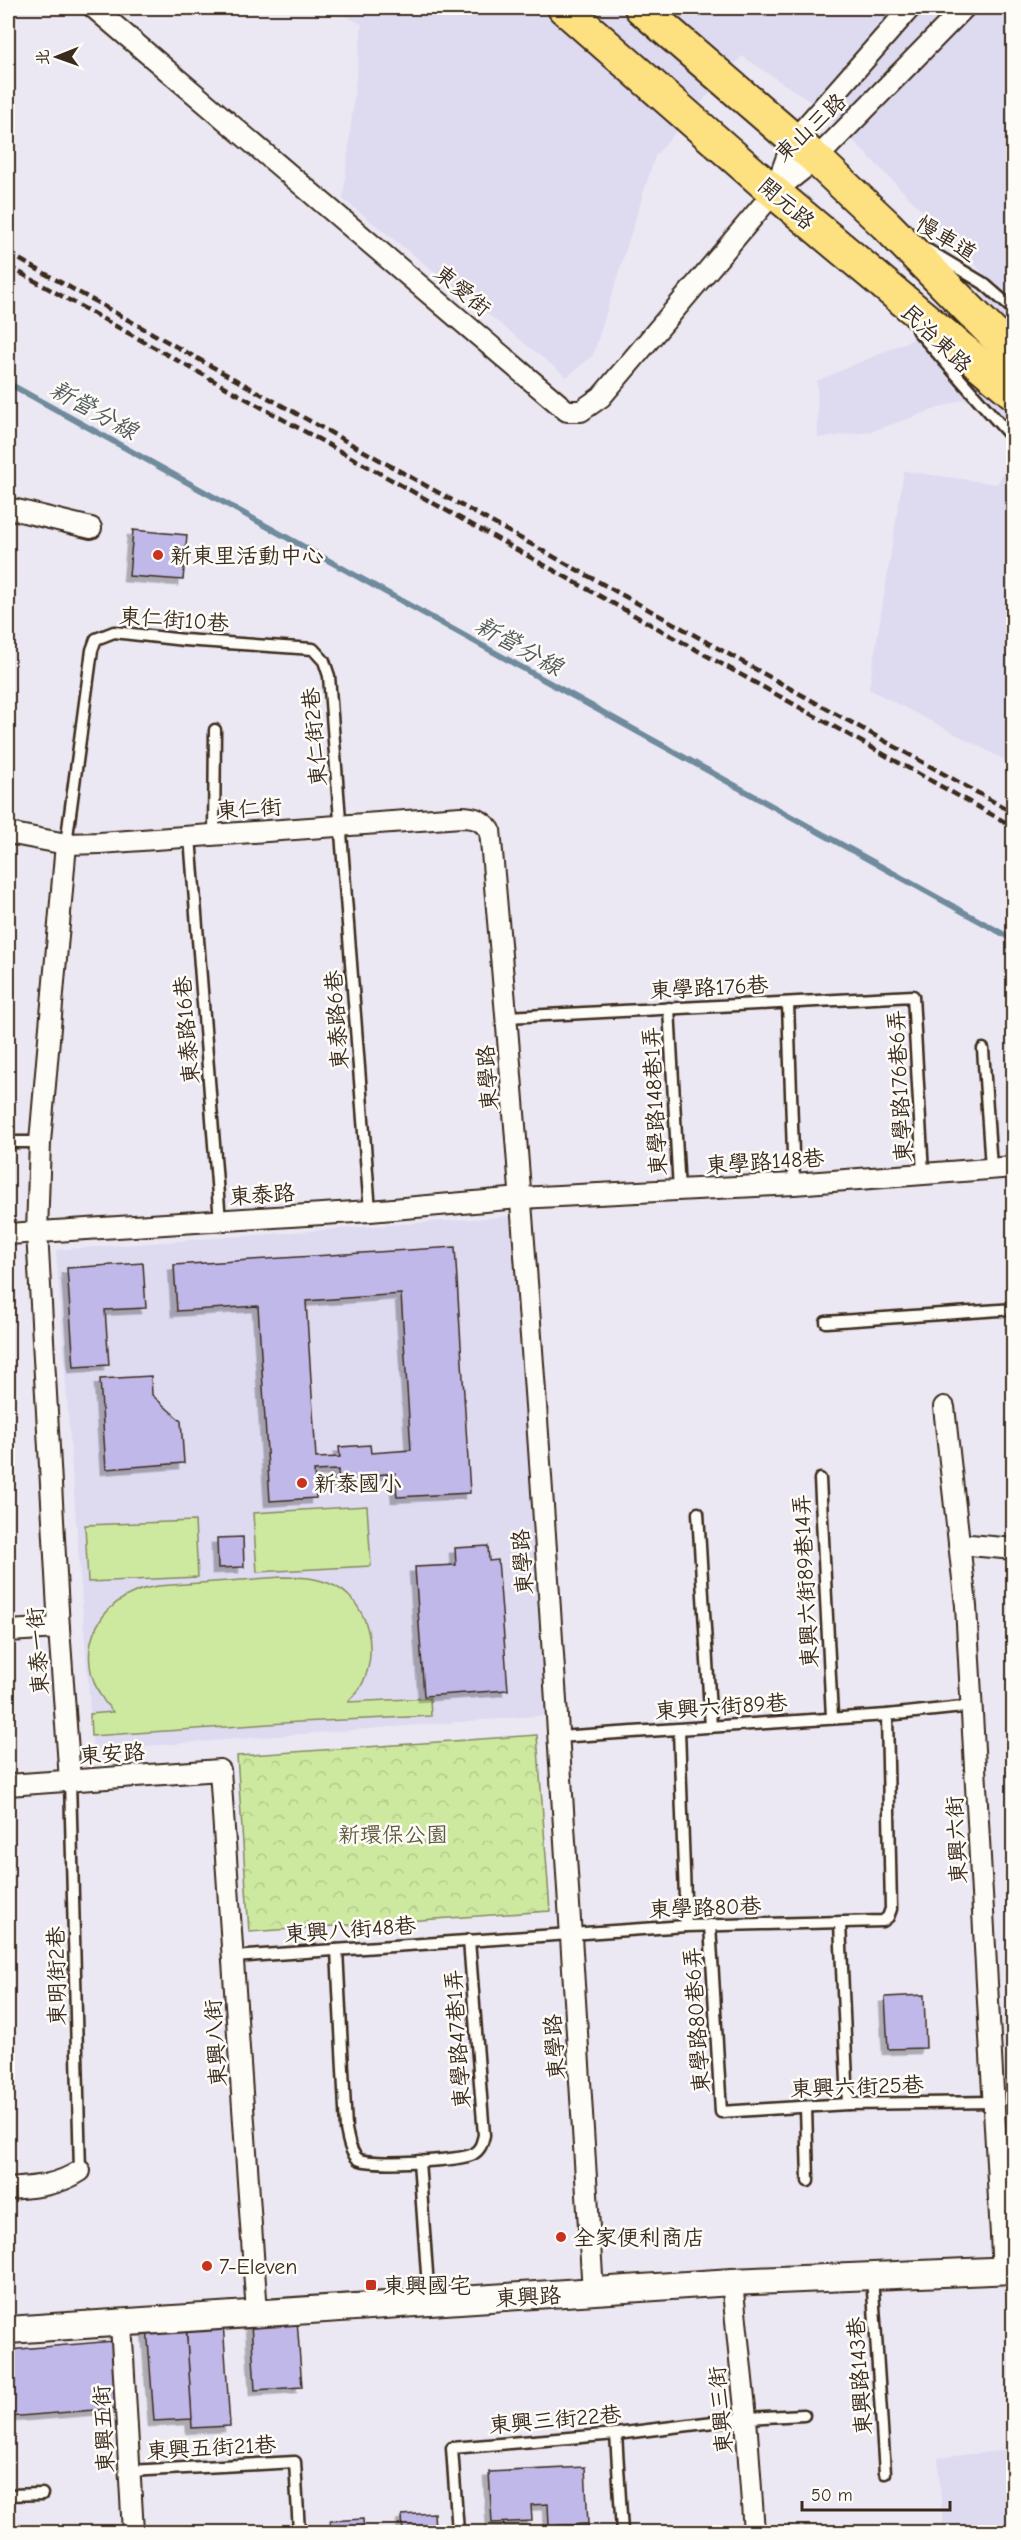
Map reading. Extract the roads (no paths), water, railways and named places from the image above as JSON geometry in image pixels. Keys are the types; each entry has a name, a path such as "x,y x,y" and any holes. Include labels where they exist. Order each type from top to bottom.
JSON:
{"main road":[{"name":"開元路","path":"564,8 774,192 1014,393"},
{"path":"641,8 805,150 886,225 1014,356"}],"street":[{"name":"東愛街","path":"94,8 567,411 581,411 601,397 774,192"},
{"name":"東山三路","path":"774,192 910,8"},
{"name":"東山三路","path":"774,192 805,150 964,8"},
{"path":"886,225 1014,339"},
{"name":"民治東路","path":"860,264 1014,411"},
{"path":"8,507 91,528"},
{"name":"東仁街","path":"8,833 66,844 474,817 490,830"},
{"name":"東學路","path":"490,830 507,1017 558,1737 593,2292"},
{"name":"東泰一街","path":"66,844 40,1142 37,1232 59,1628 70,1780"},
{"name":"東學路148巷","path":"519,1198 794,1184 1014,1167"},
{"name":"東泰路","path":"8,1234 370,1211 519,1198"},
{"name":"東興六街","path":"944,1407 966,1606 995,2102 1008,2271"},
{"path":"959,1544 1014,1549"},
{"path":"8,1631 59,1628"},
{"name":"東安路","path":"8,1785 220,1770"},
{"name":"東興八街","path":"220,1770 257,2313"},
{"path":"8,2189 51,2185 66,2180 80,2170"},
{"name":"東興路","path":"8,2330 732,2282 1008,2271"},
{"name":"東興三街","path":"732,2282 746,2418 754,2532"},
{"name":"東興五街","path":"121,2323 133,2532"}],"lane":[{"name":"慢車道","path":"886,225 983,282 1014,309"},
{"path":"860,264 1014,440"},
{"name":"東仁街10巷","path":"66,844 92,650 96,639 114,632 184,640 313,649"},
{"name":"東仁街2巷","path":"313,649 324,661 329,676 340,826"},
{"path":"214,730 214,835"},
{"name":"東泰路6巷","path":"340,826 370,1211"},
{"name":"東泰路16巷","path":"190,837 220,1221"},
{"name":"東學路176巷","path":"507,1017 913,996"},
{"name":"東學路176巷6弄","path":"913,996 923,1173"},
{"path":"788,1003 794,1184"},
{"name":"東學路148巷1弄","path":"669,1008 679,1191"},
{"path":"983,1048 991,1168"},
{"path":"8,1142 40,1142"},
{"path":"826,1322 1014,1309"},
{"name":"東興六街89巷14弄","path":"820,1479 832,1717"},
{"path":"698,1513 711,1726"},
{"name":"東興六街89巷","path":"558,1737 887,1715 972,1706"},
{"path":"848,2104 840,1923 883,1921 891,1910 887,1715"},
{"path":"678,1730 686,1926"},
{"name":"東明街2巷","path":"70,1780 80,2170"},
{"name":"東學路80巷","path":"469,1940 686,1926 840,1923"},
{"name":"東學路80巷6弄","path":"710,1925 721,2112"},
{"name":"東興八街48巷","path":"233,1957 469,1940"},
{"name":"東學路47巷1弄","path":"419,2161 471,2156 481,2148 484,2135 469,1940"},
{"path":"337,1950 346,2129 350,2146 357,2158 369,2163 419,2161 429,2301"},
{"name":"東興六街25巷","path":"721,2112 848,2104 995,2102"},
{"path":"807,2107 808,2181"},
{"name":"東興路143巷","path":"872,2276 885,2474"},
{"name":"東興三街22巷","path":"458,2532 452,2448 616,2434 746,2418 804,2415"},
{"path":"616,2434 622,2532"},
{"name":"東興五街21巷","path":"130,2471 295,2462 299,2532"},
{"path":"8,2495 42,2494"}],"waterway":[{"name":"新營分線","path":"8,383 1014,940"}],"railway":[{"path":"8,253 1014,813"},
{"path":"8,266 1014,827"}],"place":[{"name":"新東里活動中心","path":"158,555"},
{"name":"新泰國小","path":"302,1483"},
{"name":"全家便利商店","path":"561,2237"},
{"name":"7-Eleven","path":"207,2266"},
{"name":"東興國宅","path":"371,2285"}],"park label":[{"name":"新環保公園","path":"393,1834"}]}
